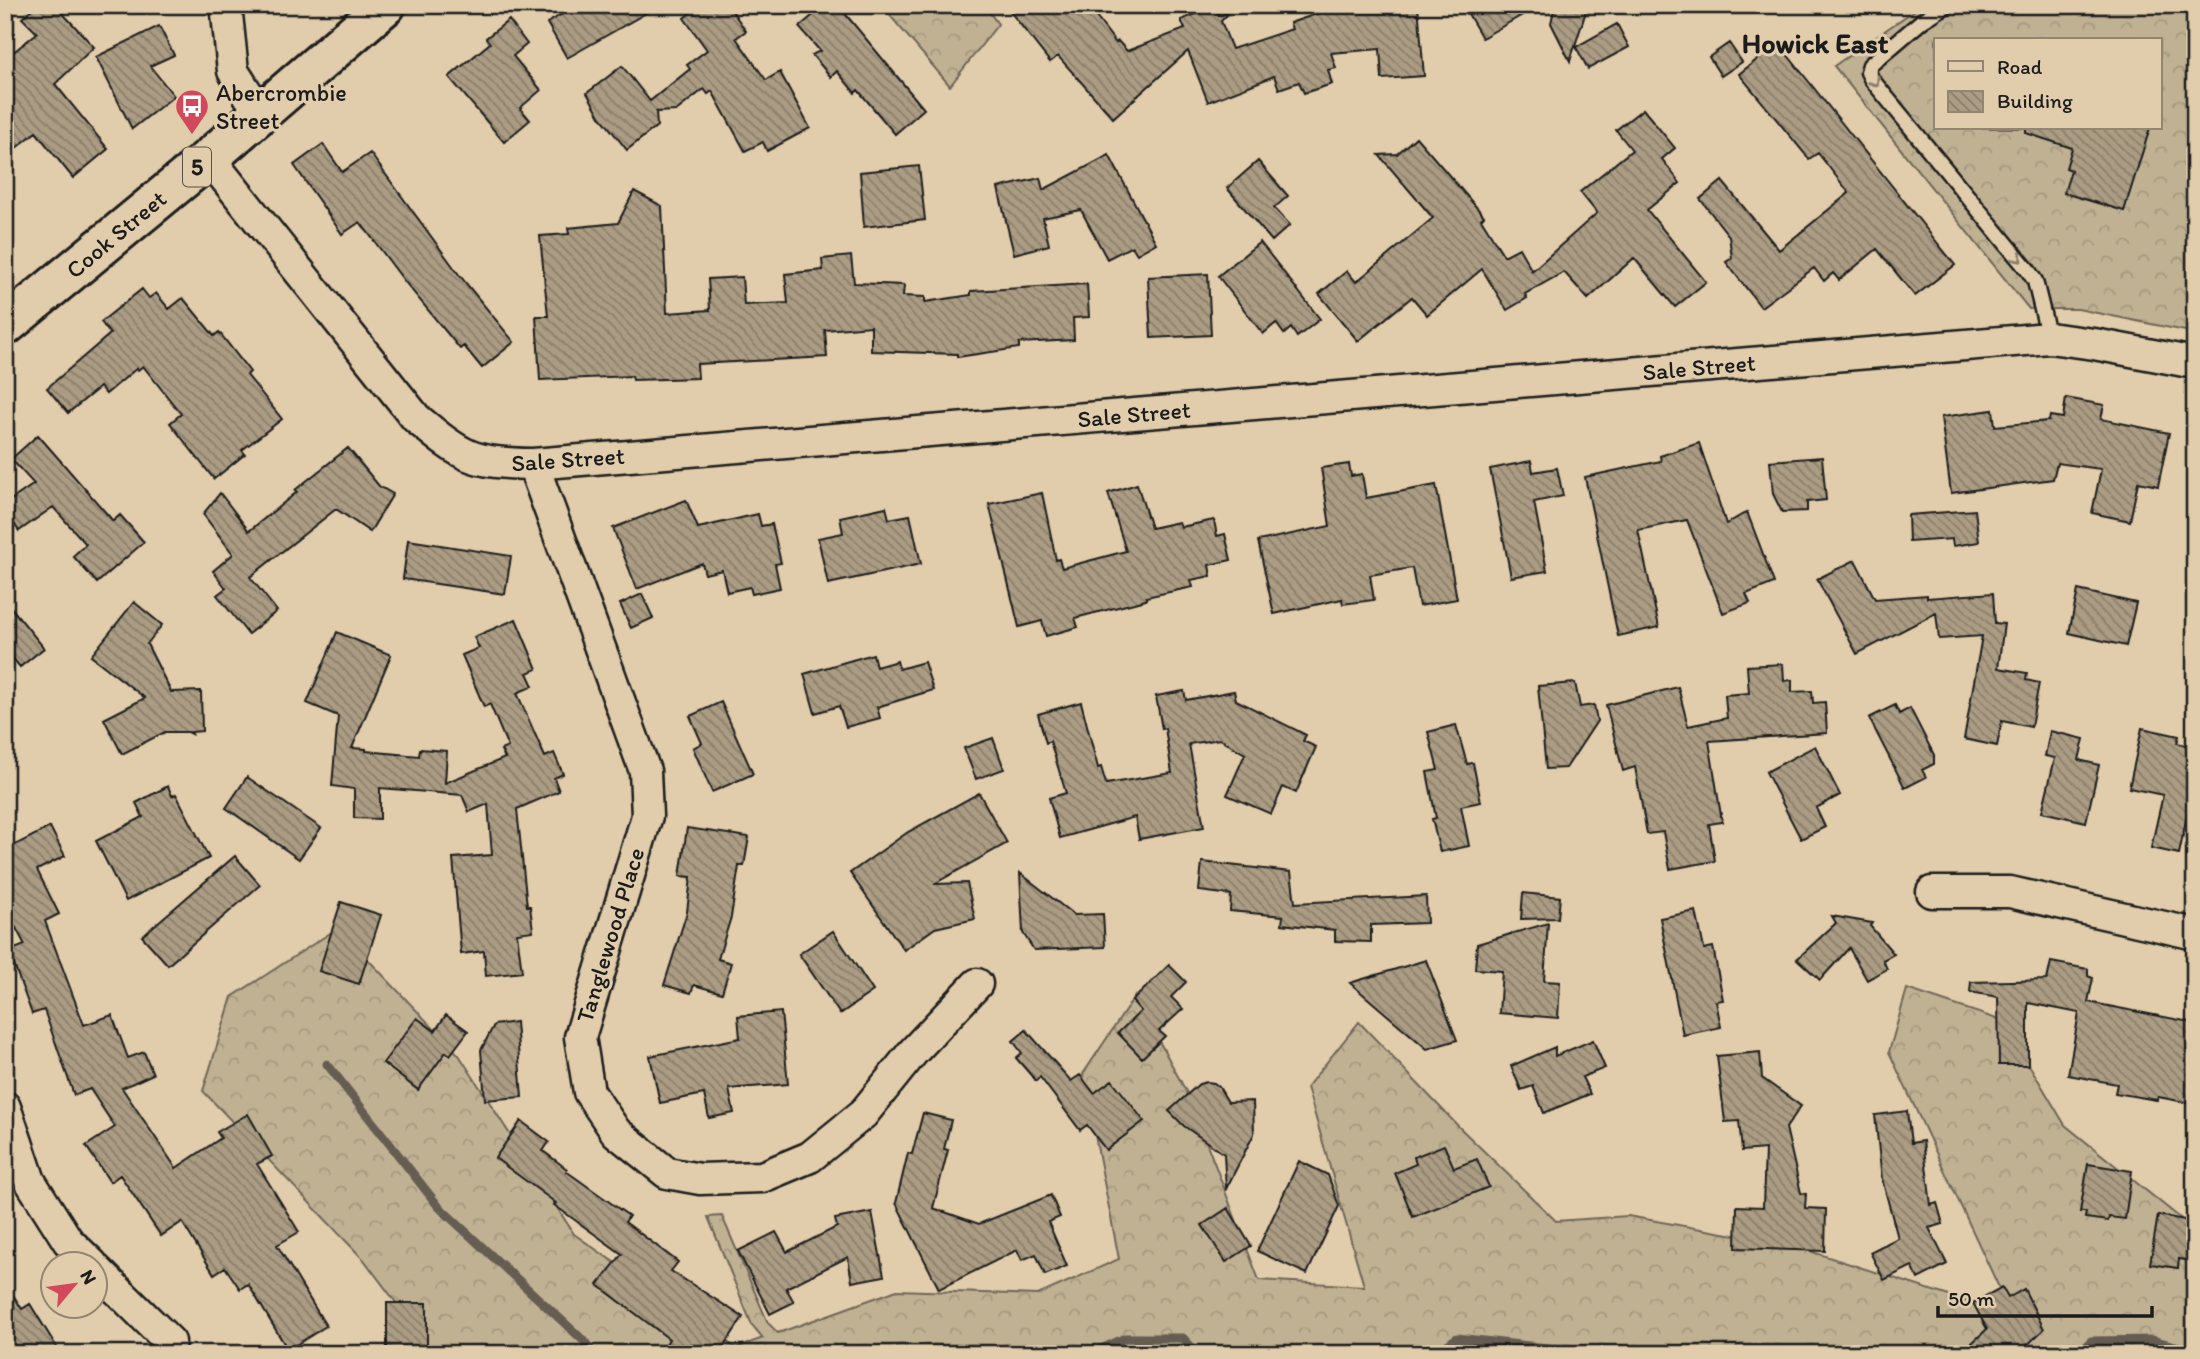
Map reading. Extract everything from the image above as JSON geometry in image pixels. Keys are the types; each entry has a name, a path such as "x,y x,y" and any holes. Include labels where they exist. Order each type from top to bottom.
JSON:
{"main road":[{"name":"Cook Street","path":"5,326 209,158 386,5"}],"street":[{"path":"226,5 233,71 260,113"},
{"name":"Sale Street","path":"209,158 416,418 455,450 474,459 499,463 533,464 2049,338 2195,363"},
{"name":"Tanglewood Place","path":"533,464 645,771 647,816 580,1037 589,1092 616,1132 667,1173 701,1179 762,1177 810,1157 863,1114 912,1052 977,984"},
{"path":"1932,892 2010,892 2195,934"},
{"path":"5,1107 30,1181 68,1241 77,1250"},
{"path":"108,1281 170,1342"}],"lane":[{"path":"1947,5 1923,20 1870,65 1868,72 2028,270 2035,281 2049,338"}],"green space":[{"path":"881,5 984,5 998,24 950,86"},
{"path":"1922,5 2195,5 2195,333 2078,309 2029,309 1834,66"},
{"path":"338,928 459,1055 574,1234 736,1348 763,1338 752,1325 708,1217 722,1216 768,1323 778,1333 897,1290 1038,1295 1119,1259 1083,1074 1135,996 1189,1097 1259,1280 1364,1286 1307,1087 1359,1022 1459,1127 1556,1221 1628,1216 1791,1245 1980,1306 2003,1296 1889,1052 1907,989 2003,1021 2065,1125 2195,1230 2195,1354 435,1354 364,1260 203,1091 232,997"}],"building":[{"path":"36,5 55,5 94,47 55,84 108,149 73,178 36,132 5,157 5,59 37,33 22,18"},
{"path":"578,5 660,5 567,58 547,23"},
{"path":"700,5 728,5 746,31 736,38 766,80 780,72 810,128 767,151 763,142 745,151 712,91 708,94 704,89 676,111 656,112 657,126 627,150 600,116 587,93 622,66 650,101 690,69 687,65 707,50 684,18"},
{"path":"825,5 838,5 924,109 895,134 858,90 855,93 837,71 831,77 812,55 820,51 799,27"},
{"path":"1005,5 1087,5 1116,43 1118,41 1127,51 1185,29 1181,20 1215,6 1219,16 1228,14 1221,21 1232,49 1292,29 1290,23 1343,5 1418,5 1424,76 1382,79 1380,49 1331,53 1336,68 1328,70 1332,84 1304,93 1299,82 1279,89 1274,76 1208,102 1188,51 1113,118 1058,56 1050,62"},
{"path":"1463,5 1540,5 1482,38"},
{"path":"1555,5 1588,5 1570,61 1551,23"},
{"path":"509,20 527,44 513,56 541,90 520,108 530,120 504,142 449,77 490,43 486,38"},
{"path":"1617,24 1629,47 1588,69 1576,47"},
{"path":"159,26 174,55 150,66 174,96 132,129 96,57"},
{"path":"1729,43 1742,62 1721,76 1709,57"},
{"path":"1778,43 1955,265 1915,296 1877,249 1839,280 1833,273 1824,281 1814,268 1761,307 1726,262 1732,258 1729,236 1700,199 1722,181 1779,250 1849,193 1818,153 1809,159 1739,74"},
{"path":"1643,109 1675,148 1662,159 1680,183 1647,210 1706,282 1675,307 1634,258 1588,299 1564,272 1525,294 1527,298 1507,310 1482,269 1427,315 1412,297 1358,341 1319,294 1347,271 1356,282 1433,218 1379,155 1397,154 1416,137 1484,216 1481,219 1504,256 1519,248 1532,271 1597,213 1580,192 1632,150 1616,130"},
{"path":"2026,130 2149,130 2124,211 2064,193 2071,170 2066,168 2072,148 2026,133"},
{"path":"323,144 342,172 370,153 460,276 514,342 482,368 464,346 460,349 360,222 342,234 294,165"},
{"path":"1109,155 1156,243 1137,254 1132,246 1107,259 1081,210 1043,218 1049,245 1014,254 998,188 1040,178 1043,190"},
{"path":"1258,161 1288,196 1274,208 1290,225 1272,241 1227,188"},
{"path":"919,166 925,220 864,227 860,172"},
{"path":"634,191 662,206 667,313 710,310 708,279 742,277 744,305 788,303 785,274 823,270 822,259 851,256 854,283 904,285 903,296 925,297 925,302 971,295 971,291 1087,284 1089,317 1073,318 1074,340 1019,343 1019,348 957,357 957,354 871,351 871,326 825,330 827,357 697,364 698,378 633,380 632,376 540,380 536,316 548,316 540,236 569,234 568,228 618,223"},
{"path":"1260,242 1320,319 1297,337 1291,328 1284,334 1276,323 1263,334 1218,276"},
{"path":"1208,274 1211,335 1151,338 1148,277"},
{"path":"142,289 149,298 156,293 169,309 183,298 214,336 219,332 250,372 247,375 282,419 242,450 245,454 214,479 170,423 181,414 143,366 106,394 100,387 68,413 47,388 110,334 101,322"},
{"path":"2066,398 2104,405 2101,419 2169,433 2158,486 2138,482 2130,521 2092,513 2101,469 2057,463 2053,479 1951,493 1941,417 1993,410 1995,426 2049,421 2050,416 2063,418"},
{"path":"38,435 113,521 120,515 144,542 97,583 73,556 86,544 53,507 19,531 5,510 5,504 34,484 11,459"},
{"path":"1699,443 1726,524 1747,512 1774,583 1746,594 1750,603 1723,613 1687,520 1638,530 1659,627 1618,636 1585,477 1661,461 1660,456"},
{"path":"348,448 379,486 393,494 370,532 336,509 250,577 277,611 248,634 217,595 226,588 213,571 233,554 203,514 220,493 249,531"},
{"path":"1822,457 1826,500 1807,502 1807,511 1782,512 1773,494 1770,461"},
{"path":"1531,461 1533,472 1557,468 1563,496 1534,502 1547,571 1511,577 1490,469"},
{"path":"1349,464 1351,476 1362,474 1366,498 1436,485 1457,599 1419,606 1412,568 1370,575 1374,600 1343,604 1342,599 1274,614 1258,541 1330,526 1321,468"},
{"path":"1137,484 1151,528 1179,522 1181,527 1214,520 1217,536 1225,534 1231,560 1209,565 1211,576 1191,580 1193,587 1146,597 1146,600 1075,618 1078,627 1046,636 1042,621 1019,627 989,504 1042,493 1056,560 1059,559 1062,568 1126,551 1108,493"},
{"path":"686,500 698,528 758,514 761,526 772,524 781,563 775,564 780,588 752,594 750,587 727,592 722,570 705,574 702,563 637,589 613,528"},
{"path":"886,507 889,519 910,515 921,564 828,584 818,538 843,533 840,517"},
{"path":"1975,510 1979,542 1953,546 1952,539 1909,542 1908,515"},
{"path":"408,540 511,556 505,594 403,579"},
{"path":"1855,560 1875,599 1993,593 1995,623 2004,624 1998,668 2027,673 2026,680 2039,683 2031,727 2002,721 1997,746 1964,739 1982,636 1939,639 1936,613 1857,654 1817,579"},
{"path":"2078,590 2136,603 2126,646 2069,633"},
{"path":"642,594 653,618 631,628 620,604"},
{"path":"5,600 44,648 20,667 5,649"},
{"path":"134,602 162,625 147,644 171,692 201,691 202,731 191,732 192,734 165,732 122,754 104,719 145,698 91,656"},
{"path":"516,619 537,669 527,673 533,686 517,693 545,757 554,753 563,774 554,778 559,791 517,809 527,906 530,906 533,931 517,933 522,972 486,976 484,951 461,954 453,858 492,855 488,804 469,812 462,795 380,788 380,819 354,818 354,789 332,786 338,716 307,703 337,632 391,655 352,748 419,756 420,749 447,751 445,783 505,758 501,750 508,747 490,704 484,707 462,655 479,648 474,637"},
{"path":"873,654 876,667 897,661 899,669 924,662 933,690 877,707 880,718 846,727 839,706 815,713 804,674"},
{"path":"1783,664 1784,681 1792,680 1792,692 1812,691 1813,703 1825,702 1827,733 1709,741 1722,822 1709,824 1715,861 1670,869 1663,832 1647,834 1635,767 1623,771 1606,705 1678,687 1688,726 1727,718 1725,695 1749,693 1747,666"},
{"path":"1575,683 1580,707 1594,705 1597,721 1566,768 1546,769 1538,686"},
{"path":"1184,691 1186,700 1234,691 1236,700 1306,735 1303,741 1316,747 1296,793 1283,787 1271,814 1227,795 1245,754 1220,739 1189,744 1204,827 1139,839 1135,817 1060,838 1049,798 1066,793 1050,741 1046,743 1038,714 1081,702 1098,768 1101,767 1106,784 1172,773 1165,728 1162,729 1156,696"},
{"path":"721,702 753,774 712,792 693,748 702,743 690,716"},
{"path":"1895,705 1899,714 1910,708 1934,755 1934,764 1922,770 1926,777 1905,788 1869,718"},
{"path":"1456,725 1467,764 1473,763 1481,802 1461,806 1469,846 1440,852 1432,819 1436,818 1427,772 1438,770 1428,732"},
{"path":"2142,728 2179,736 2177,743 2195,747 2195,802 2190,801 2179,854 2151,848 2163,795 2129,788"},
{"path":"2050,731 2084,739 2079,760 2099,765 2086,822 2042,812 2055,758 2045,756"},
{"path":"993,738 1004,769 976,779 964,748"},
{"path":"1815,746 1840,795 1816,808 1825,827 1801,839 1766,772"},
{"path":"247,777 321,828 299,859 226,808"},
{"path":"168,786 172,796 176,794 209,858 126,901 96,841 143,817 136,803"},
{"path":"979,793 1007,843 934,884 967,883 975,919 935,928 904,950 850,873 908,832"},
{"path":"50,827 65,856 37,870 59,914 45,921 84,1025 112,1015 128,1058 144,1052 153,1074 122,1088 176,1168 221,1138 217,1132 248,1114 272,1156 257,1164 299,1232 277,1245 326,1326 288,1350 248,1284 240,1289 225,1267 214,1274 182,1222 161,1236 120,1175 110,1182 86,1146 115,1127 90,1089 74,1095 44,1010 32,1014 9,951 25,945 5,907 5,850"},
{"path":"687,828 749,837 744,866 739,866 731,917 718,959 731,963 722,993 694,985 691,993 664,985 687,912 691,877 680,876"},
{"path":"235,856 260,885 168,965 142,936"},
{"path":"1202,862 1291,872 1295,903 1426,896 1427,923 1371,925 1371,942 1335,941 1335,930 1282,924 1283,916 1230,911 1231,895 1199,891"},
{"path":"1020,873 1074,915 1103,914 1105,947 1034,950 1023,933"},
{"path":"1523,893 1560,897 1558,918 1521,919"},
{"path":"341,902 381,915 359,984 319,971"},
{"path":"1696,911 1704,949 1713,947 1723,1000 1716,1001 1721,1027 1683,1035 1660,918"},
{"path":"1832,916 1872,923 1870,926 1894,954 1883,960 1887,969 1867,980 1849,948 1820,980 1797,959 1836,923"},
{"path":"1548,923 1544,981 1560,982 1558,1018 1499,1013 1502,971 1475,969 1477,944"},
{"path":"833,931 873,991 840,1014 799,954"},
{"path":"1426,960 1457,1040 1427,1049 1350,983"},
{"path":"2051,962 2088,969 2088,976 2093,978 2088,1002 2195,1023 2195,1104 2115,1093 2117,1084 2068,1075 2079,1013 2028,1003 2028,1065 1999,1065 1998,997 1970,992 1971,982 2047,980"},
{"path":"1169,965 1186,982 1171,997 1183,1009 1159,1031 1165,1036 1142,1058 1118,1033 1141,1011 1132,1001"},
{"path":"781,1012 788,1084 729,1089 734,1113 709,1118 704,1094 660,1103 650,1056 740,1038 738,1016"},
{"path":"446,1015 468,1031 450,1055 446,1052 418,1090 383,1063 417,1018 435,1031"},
{"path":"516,1022 522,1097 485,1100 481,1050 494,1025"},
{"path":"1026,1030 1071,1081 1080,1075 1094,1093 1112,1080 1144,1121 1106,1150 1087,1125 1080,1130 1040,1077 1036,1081 1016,1058 1022,1053 1013,1041"},
{"path":"1593,1040 1605,1068 1582,1077 1590,1094 1544,1113 1533,1086 1521,1090 1511,1066 1555,1047 1555,1056"},
{"path":"1760,1052 1762,1078 1801,1106 1786,1128 1801,1193 1806,1194 1805,1208 1826,1209 1825,1251 1736,1248 1737,1206 1763,1207 1765,1149 1742,1151 1739,1121 1725,1122 1717,1056"},
{"path":"1207,1082 1219,1087 1228,1102 1253,1101 1254,1134 1226,1189 1224,1154 1184,1126 1169,1111 1199,1084"},
{"path":"1907,1111 1911,1143 1923,1141 1931,1205 1937,1203 1943,1224 1929,1228 1947,1264 1918,1279 1912,1266 1884,1280 1870,1252 1898,1238 1882,1179 1875,1115"},
{"path":"923,1113 951,1120 944,1149 948,1150 933,1208 979,1224 1051,1195 1060,1217 1048,1222 1067,1266 1045,1275 1036,1254 1022,1260 1017,1250 939,1289 896,1203 908,1153 912,1154"},
{"path":"521,1121 549,1142 543,1151 629,1216 625,1222 678,1262 671,1271 743,1317 719,1354 660,1354 669,1339 598,1285 622,1254 495,1158"},
{"path":"1444,1145 1454,1168 1477,1159 1489,1187 1413,1217 1395,1173 1416,1164 1414,1157"},
{"path":"1299,1161 1328,1175 1339,1206 1307,1274 1257,1251"},
{"path":"2088,1164 2132,1171 2125,1219 2109,1217 2108,1221 2085,1218 2086,1212 2080,1212"},
{"path":"1228,1208 1251,1246 1226,1262 1202,1225"},
{"path":"872,1212 884,1276 852,1282 848,1257 786,1288 794,1302 770,1314 738,1251 776,1232 787,1252 837,1227 835,1219"},
{"path":"2158,1215 2195,1222 2192,1261 2179,1259 2178,1268 2150,1264"},
{"path":"5,1282 22,1309 30,1304 61,1354 5,1354"},
{"path":"2002,1287 2008,1298 2024,1289 2044,1329 2018,1354 1960,1354 1987,1329 1973,1303"},
{"path":"387,1303 427,1303 427,1354 387,1354"}],"waterway":[{"path":"327,1064 439,1207 584,1341 594,1354"},
{"path":"1090,1354 1125,1338 1183,1338 1198,1354"},
{"path":"1435,1354 1457,1338 1601,1354"},
{"path":"2078,1354 2091,1341 2152,1340 2195,1351"}],"place":[{"name":"Abercrombie Street","path":"192,136"}],"district":[{"name":"Howick East","path":"1815,43"}]}
